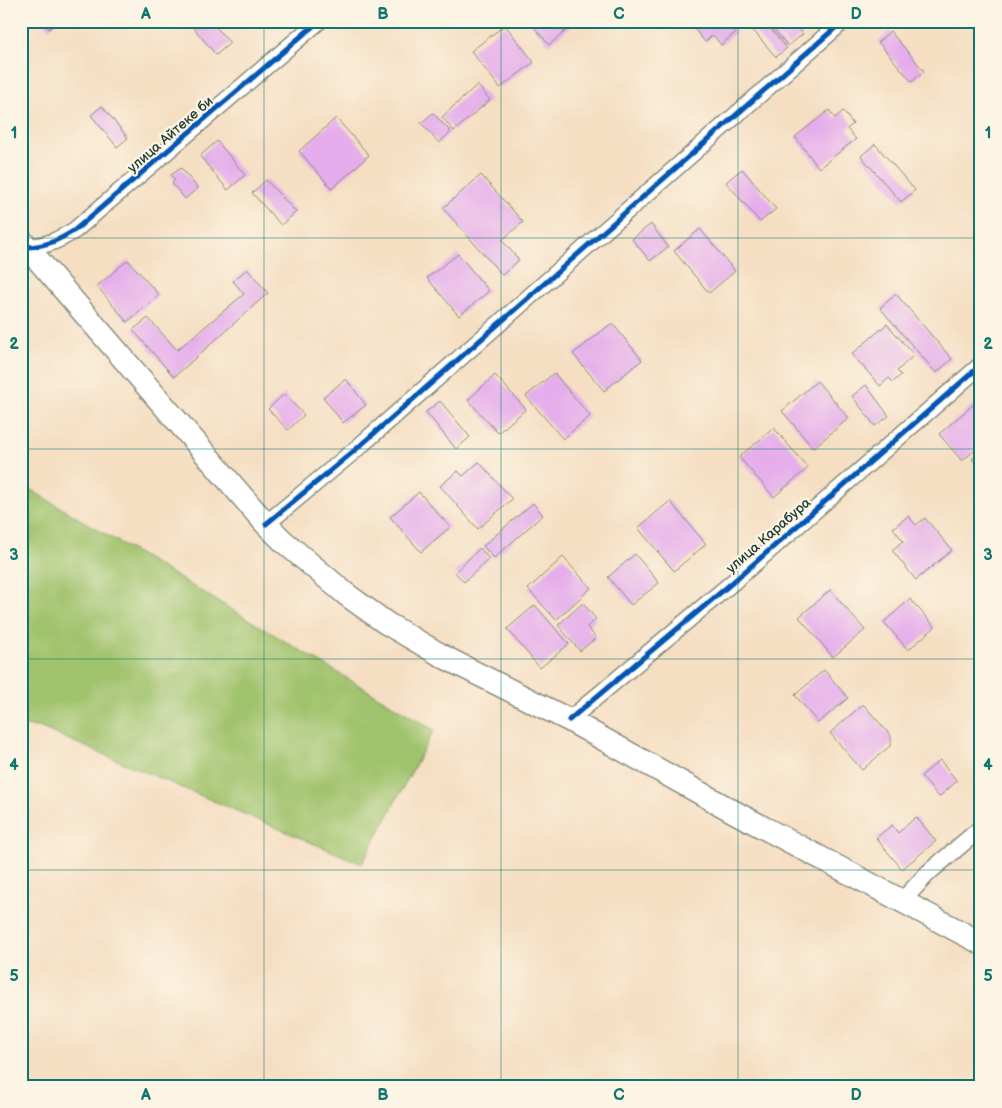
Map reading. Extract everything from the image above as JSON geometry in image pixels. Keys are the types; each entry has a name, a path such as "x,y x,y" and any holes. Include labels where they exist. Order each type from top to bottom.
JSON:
{"main road":[{"path":"24,243 266,524 333,584 386,623 446,658 569,720 738,814 981,942"}],"street":[{"name":"улица Айтеке би","path":"24,243 41,246 56,242 75,230 319,21"},
{"path":"266,524 354,451 843,21"},
{"name":"улица Карабура","path":"569,720 733,582 981,365"},
{"path":"904,900 928,874 981,828"}],"green space":[{"path":"21,484 434,730 362,864 39,727 21,726"}],"building":[{"path":"42,21 58,21 49,29"},
{"path":"188,21 211,21 230,43 216,55"},
{"path":"529,21 577,21 549,45"},
{"path":"688,21 726,21 736,32 721,45 713,35 705,42"},
{"path":"745,21 764,21 787,48 776,57"},
{"path":"767,21 793,21 803,34 788,46"},
{"path":"505,25 534,62 500,88 471,51"},
{"path":"890,31 924,71 912,82 878,42"},
{"path":"477,85 490,100 454,131 442,117"},
{"path":"102,106 128,138 117,147 91,115"},
{"path":"829,110 835,118 843,111 853,124 847,129 856,139 819,168 795,137"},
{"path":"433,113 451,132 439,143 421,123"},
{"path":"336,118 369,155 332,189 299,151"},
{"path":"217,141 245,175 228,190 200,156"},
{"path":"875,144 915,190 901,202 861,156"},
{"path":"181,168 198,188 185,199 172,183 175,180 171,175"},
{"path":"742,169 776,209 760,222 726,182"},
{"path":"481,175 523,222 502,240 519,260 502,275 443,208"},
{"path":"266,180 296,212 281,225 252,193"},
{"path":"651,224 668,247 650,261 632,239"},
{"path":"700,229 735,271 709,293 674,251"},
{"path":"458,254 489,291 459,316 427,278"},
{"path":"128,260 159,295 127,322 97,286"},
{"path":"247,269 268,293 174,377 133,330 148,318 177,350 244,294 233,281"},
{"path":"896,294 952,359 936,373 880,308"},
{"path":"612,323 642,360 604,391 573,354"},
{"path":"887,324 914,355 897,371 901,375 893,382 889,378 880,386 852,354"},
{"path":"554,373 590,416 563,439 526,396"},
{"path":"495,375 526,409 498,433 468,400"},
{"path":"346,379 366,405 343,423 323,397"},
{"path":"817,381 849,418 813,448 782,411"},
{"path":"866,385 889,416 875,426 852,396"},
{"path":"284,394 304,415 288,430 268,409"},
{"path":"440,401 470,437 456,449 426,412"},
{"path":"974,404 981,411 981,445 962,461 939,434"},
{"path":"774,428 808,468 774,497 739,457"},
{"path":"981,452 981,470 972,459"},
{"path":"479,462 512,499 478,529 440,486 458,471 463,476"},
{"path":"419,492 450,527 421,552 390,517"},
{"path":"670,501 706,544 674,571 638,528"},
{"path":"533,503 543,515 494,558 483,546"},
{"path":"908,516 916,525 925,518 952,550 916,580 892,550 903,541 893,528"},
{"path":"480,548 489,559 464,582 455,572"},
{"path":"635,554 659,583 631,605 608,577"},
{"path":"563,557 591,588 556,620 528,589"},
{"path":"830,590 865,630 833,657 799,617"},
{"path":"910,599 935,627 908,650 884,622"},
{"path":"583,603 596,619 587,627 596,638 580,651 558,625"},
{"path":"535,605 569,644 540,668 507,629"},
{"path":"824,670 848,698 818,723 795,695"},
{"path":"863,704 891,736 891,745 862,770 830,733"},
{"path":"940,760 957,781 939,797 921,776"},
{"path":"916,817 936,841 902,869 876,838 892,825 898,833"}],"cycle path":[{"path":"27,247 52,242 75,230 319,21"},
{"path":"266,524 354,451 843,21"},
{"path":"569,720 733,582 981,365"}]}
